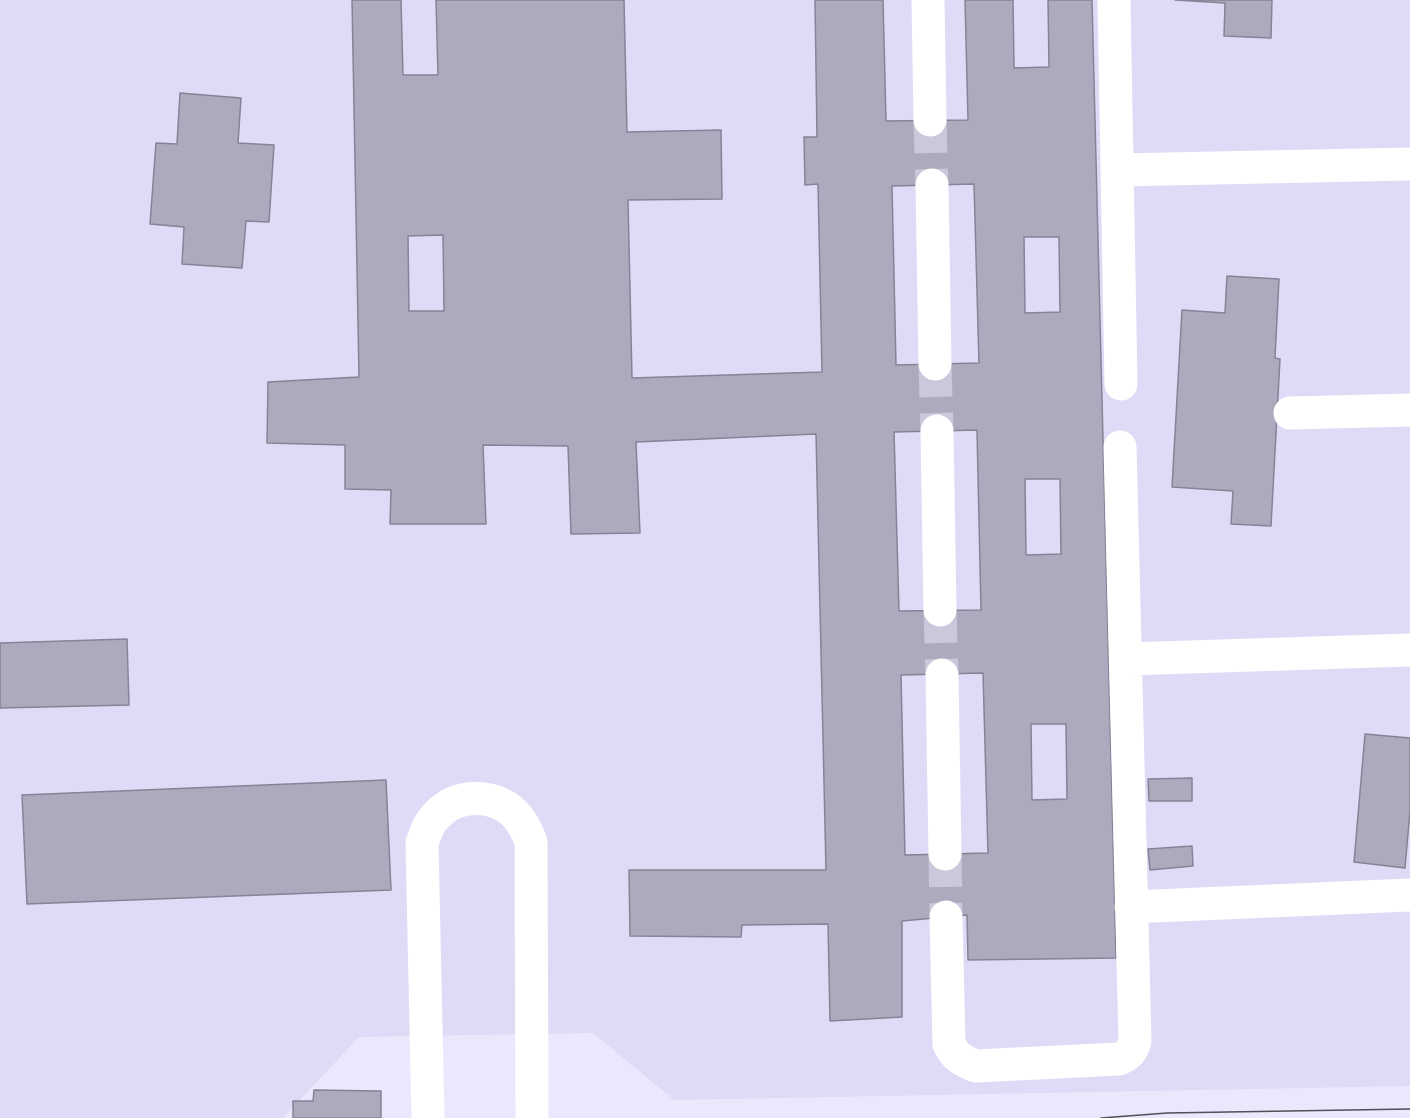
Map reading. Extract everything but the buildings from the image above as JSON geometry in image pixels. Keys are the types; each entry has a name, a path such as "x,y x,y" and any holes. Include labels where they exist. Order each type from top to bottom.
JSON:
{"lane":[{"path":"928,0 930,120"},
{"path":"1114,0 1121,384"},
{"path":"1117,170 1410,164"},
{"path":"932,185 935,364"},
{"path":"1290,413 1410,411"},
{"path":"937,431 940,610"},
{"path":"946,917 949,1044 962,1061 976,1066 1119,1059 1128,1055 1133,1049 1135,1041 1120,447"},
{"path":"1126,659 1410,650"},
{"path":"942,675 945,854"},
{"path":"428,1118 422,843 428,827 438,813 452,804 468,799 484,799 500,804 514,813 525,826 531,842 532,1118"},
{"path":"1131,907 1410,896"}],"shaded area":[{"path":"0,0 1410,0 1410,1086 674,1100 593,1033 359,1037 283,1118 0,1118"}],"tunnel":[{"path":"930,120 932,185"},
{"path":"935,364 937,431"},
{"path":"940,610 942,675"},
{"path":"945,854 946,917"}],"tram line":[{"path":"1101,1118 1167,1113 1410,1109"}]}
